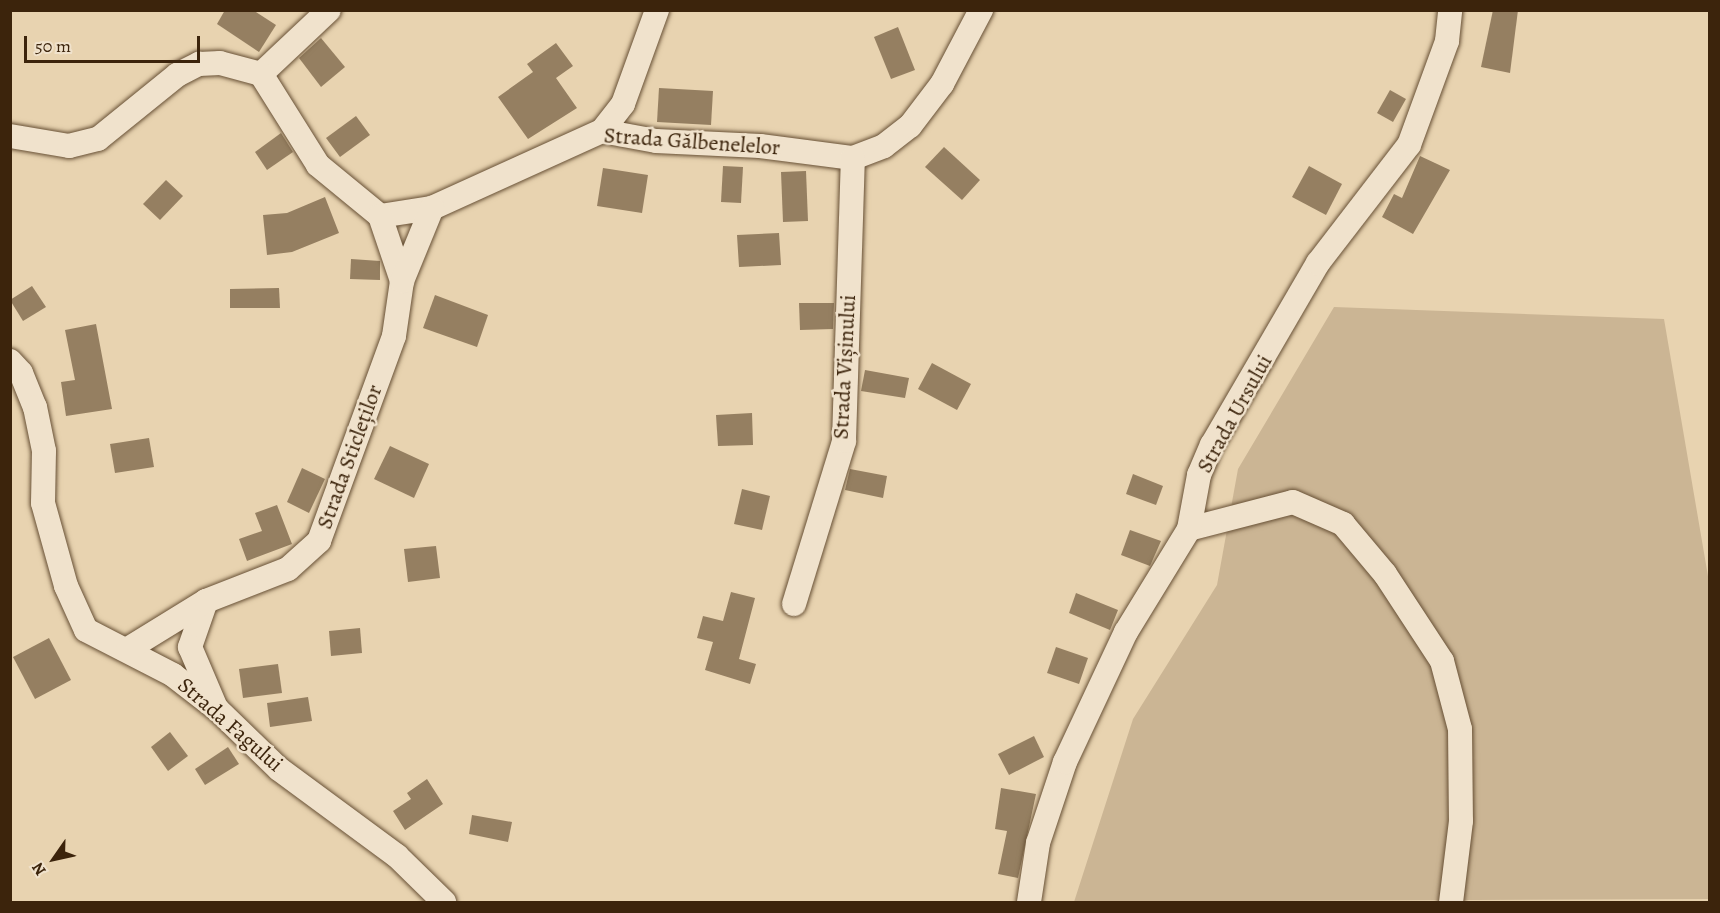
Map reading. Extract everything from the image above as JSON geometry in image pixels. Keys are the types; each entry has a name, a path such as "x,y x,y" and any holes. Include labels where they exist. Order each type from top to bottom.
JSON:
{"street":[{"path":"261,74 328,10"},
{"path":"602,131 623,104 657,10"},
{"name":"Strada Gălbenelelor","path":"380,216 432,208 602,131 656,141 760,146 853,158 884,146 910,126 942,84 981,10"},
{"name":"Strada Ursului","path":"1029,903 1038,843 1065,762 1126,632 1189,529 1199,475 1212,445 1318,263 1409,145 1443,52 1450,10"},
{"path":"10,136 69,146 98,140 199,64 220,63 261,74 318,165 380,216"},
{"name":"Strada Vișinului","path":"794,604 844,441 853,158"},
{"name":"Strada Sticleților","path":"128,649 206,601 288,569 319,541 394,336 402,280 432,208"},
{"name":"Strada Sticleților","path":"380,216 402,280"},
{"name":"Strada Fagului","path":"10,361 21,372 35,407 44,451 44,503 66,586 86,630 128,649 172,675 217,709 279,770 357,823 444,903"},
{"path":"1189,529 1293,502 1343,524 1385,573 1442,661 1460,729 1461,821 1451,903"},
{"path":"206,601 190,647 217,709"}],"shaded area":[{"path":"1334,307 1664,319 1709,582 1709,899 1074,902 1133,719 1217,585 1238,469"}],"building":[{"path":"225,10 253,10 276,25 259,52 217,24"},
{"path":"1493,10 1518,10 1510,73 1481,67"},
{"path":"898,27 915,70 891,79 874,37"},
{"path":"321,38 345,67 321,87 299,58"},
{"path":"556,43 573,66 556,78 577,108 528,139 498,97 533,72 527,64"},
{"path":"659,88 713,91 711,125 657,122"},
{"path":"1390,90 1406,99 1393,122 1377,113"},
{"path":"356,116 370,135 340,157 326,138"},
{"path":"281,133 293,152 267,170 255,152"},
{"path":"944,147 980,180 962,200 925,167"},
{"path":"1420,156 1450,170 1413,234 1382,217 1394,194 1402,198"},
{"path":"723,166 743,167 741,203 721,202"},
{"path":"1309,166 1342,184 1326,215 1292,197"},
{"path":"603,168 648,175 642,213 597,206"},
{"path":"806,171 808,221 783,222 781,172"},
{"path":"166,180 183,196 160,220 143,204"},
{"path":"325,197 339,233 292,252 267,255 263,215 287,213"},
{"path":"779,233 781,265 739,267 737,235"},
{"path":"351,259 380,261 380,280 350,279"},
{"path":"32,286 46,307 23,321 10,300"},
{"path":"279,288 280,308 230,308 230,289"},
{"path":"435,295 488,315 477,347 423,328"},
{"path":"799,303 834,303 833,329 800,330"},
{"path":"96,324 112,409 66,416 61,382 75,380 65,330"},
{"path":"932,363 971,384 957,410 918,389"},
{"path":"865,370 909,378 905,398 861,391"},
{"path":"752,413 753,445 718,446 716,415"},
{"path":"149,438 154,467 115,473 110,444"},
{"path":"390,446 429,464 414,498 374,479"},
{"path":"302,468 325,479 309,513 287,502"},
{"path":"850,469 887,476 883,498 845,490"},
{"path":"1133,474 1163,486 1156,505 1126,494"},
{"path":"742,489 770,496 762,530 734,524"},
{"path":"277,505 292,544 247,561 239,539 262,531 255,513"},
{"path":"1130,530 1161,541 1150,566 1121,555"},
{"path":"436,546 440,578 408,582 404,549"},
{"path":"731,592 755,598 739,659 756,664 750,684 705,670 713,642 697,638 703,616 723,621"},
{"path":"1076,593 1118,610 1110,630 1069,613"},
{"path":"360,628 362,653 331,656 329,631"},
{"path":"49,638 71,680 35,699 13,657"},
{"path":"1056,647 1088,658 1079,684 1047,673"},
{"path":"278,664 282,693 243,698 239,669"},
{"path":"308,697 312,721 270,727 267,703"},
{"path":"170,732 188,756 168,771 151,747"},
{"path":"1034,736 1044,757 1009,775 998,754"},
{"path":"228,747 239,764 205,785 195,769"},
{"path":"427,779 443,804 405,830 393,811 411,799 407,793"},
{"path":"1001,788 1036,794 1018,878 998,874 1007,831 995,829"},
{"path":"472,815 512,822 508,842 469,834"}]}
